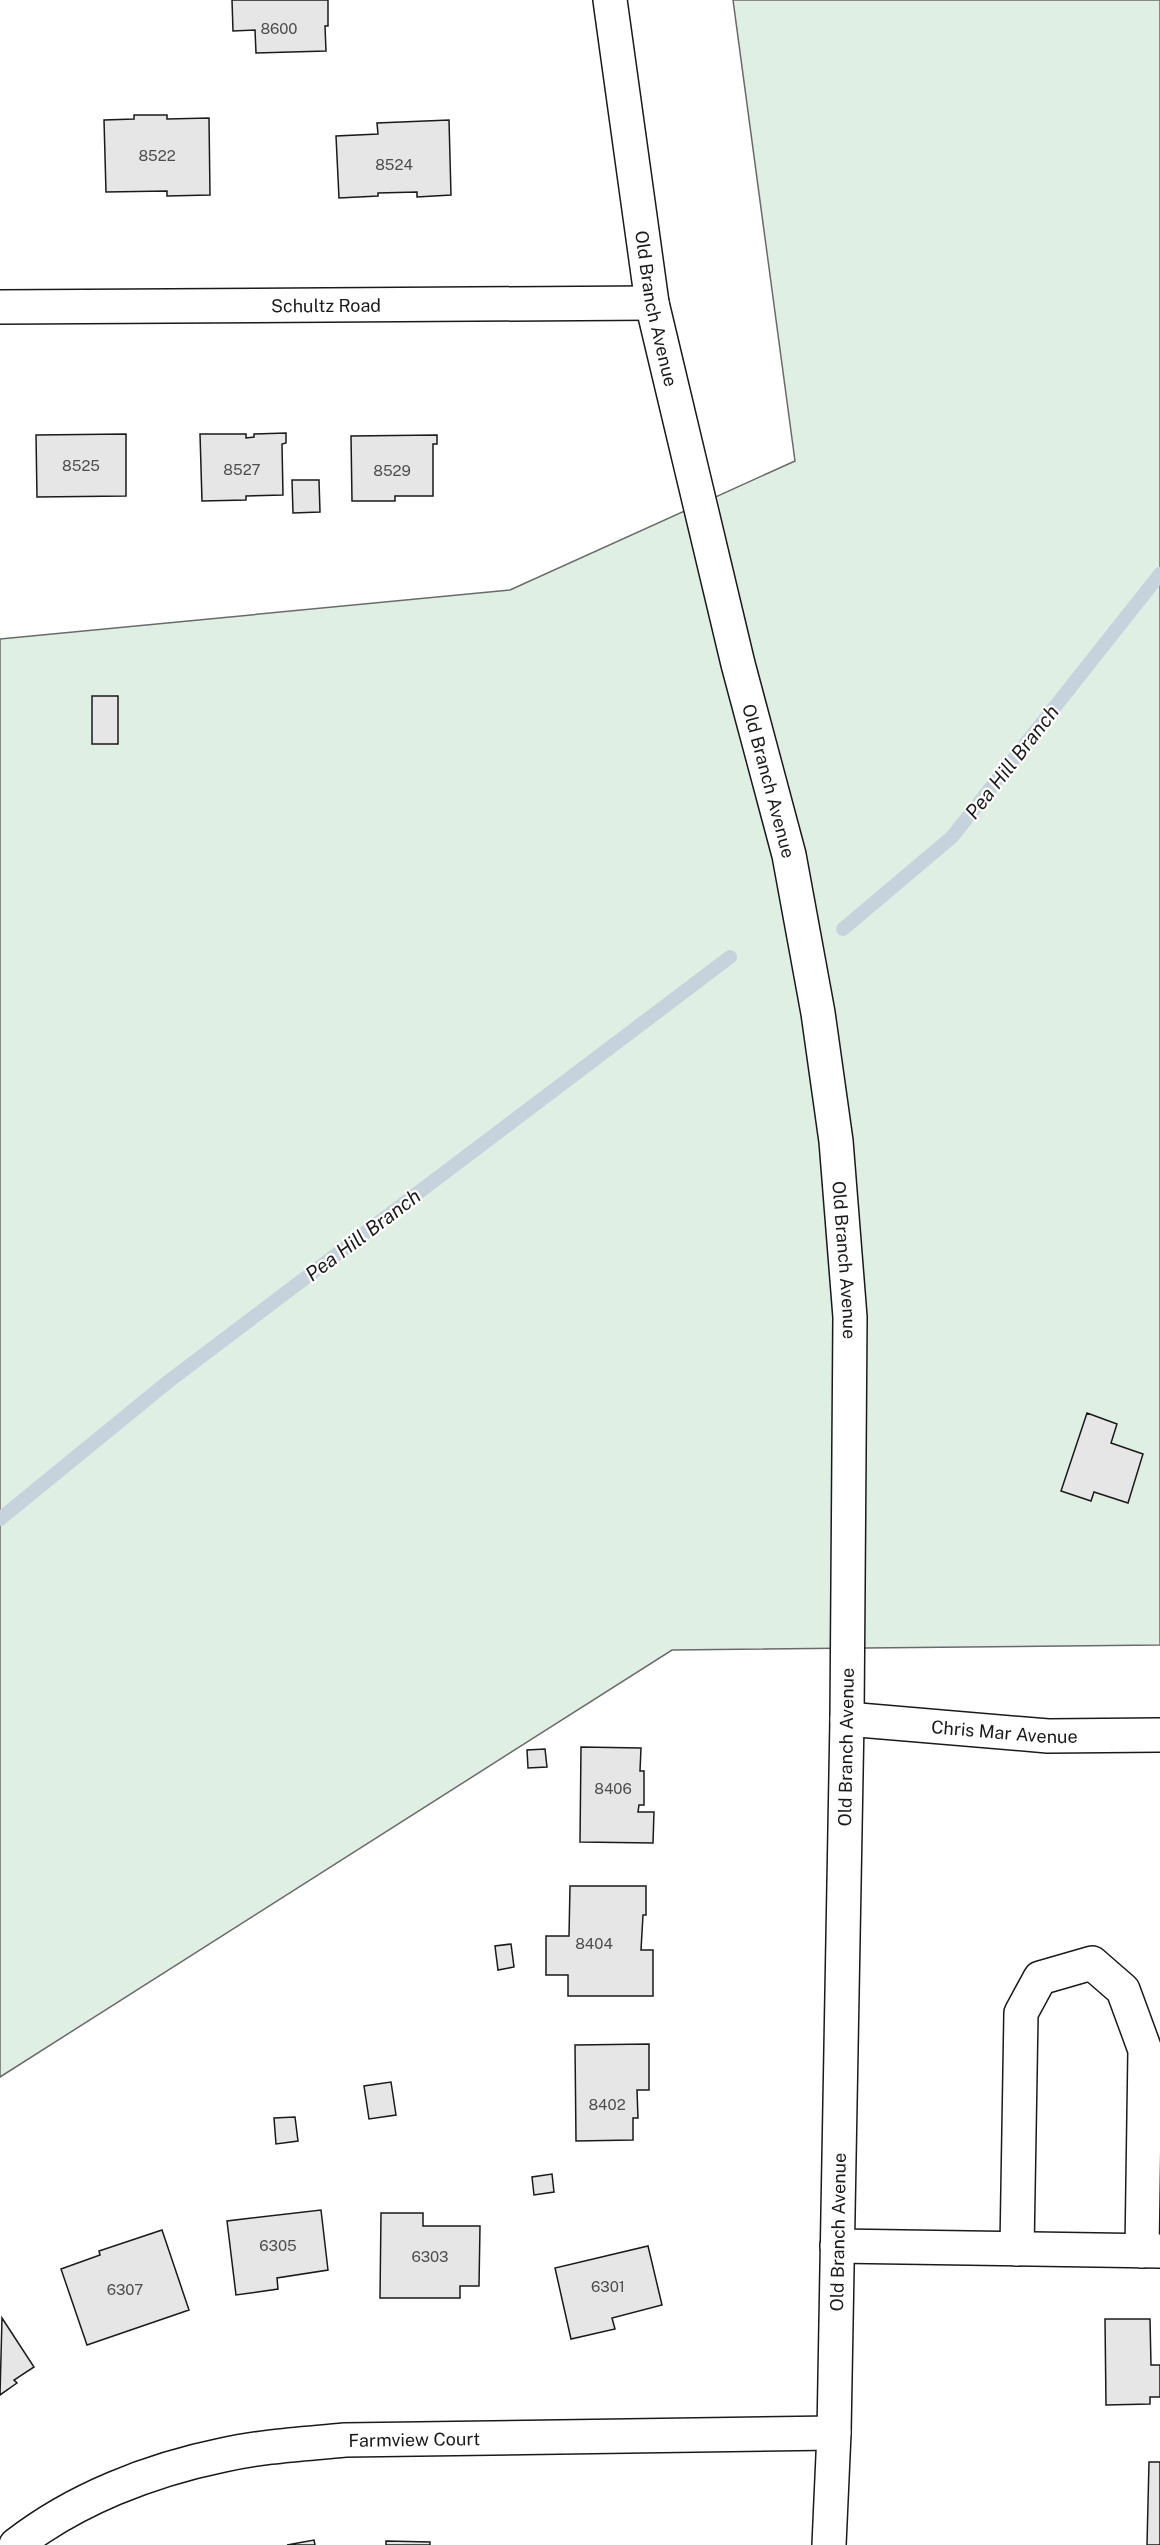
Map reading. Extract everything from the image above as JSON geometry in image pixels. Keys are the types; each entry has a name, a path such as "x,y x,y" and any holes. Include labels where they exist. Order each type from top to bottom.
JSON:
{"main road":[{"name":"Old Branch Avenue","path":"610,0 652,303 738,664 789,855 818,1013 836,1141 850,1317 847,1719 834,2433 829,2545"},
{"name":"Schultz Road","path":"0,307 652,303"},
{"name":"Chris Mar Avenue","path":"847,1719 1048,1737 1160,1735"},
{"path":"837,2246 1017,2249 1151,2251 1145,2050 1124,1990 1092,1963 1040,1978 1021,2013 1017,2249"},
{"name":"Farmview Court","path":"16,2545 39,2527 96,2496 164,2470 224,2454 380,2439 834,2433"}],"green space":[{"path":"733,0 1160,0 1160,1645 672,1650 0,2077 0,639 510,590 795,461"}],"building":[{"path":"232,0 328,0 328,26 325,26 326,51 256,53 255,30 233,31"},
{"path":"134,115 167,115 167,119 209,118 210,195 167,196 167,191 106,192 104,120 134,119"},
{"path":"449,120 451,195 417,197 417,192 378,193 378,196 339,198 336,136 378,134 377,123"},
{"path":"286,433 286,443 282,444 283,495 246,496 246,500 202,501 200,434 246,434 246,438 254,437 254,434"},
{"path":"126,434 126,496 37,497 36,435"},
{"path":"437,435 437,444 433,444 433,496 395,496 395,501 352,501 351,436"},
{"path":"292,480 319,480 320,512 293,513"},
{"path":"92,696 118,696 118,744 92,744"},
{"path":"1087,1413 1117,1424 1111,1443 1143,1454 1128,1503 1094,1492 1091,1501 1061,1491"},
{"path":"581,1747 641,1748 640,1771 644,1771 644,1805 639,1805 638,1812 654,1812 653,1843 580,1842"},
{"path":"545,1749 547,1767 528,1768 527,1750"},
{"path":"570,1886 646,1886 646,1915 643,1915 641,1950 653,1950 653,1996 568,1996 568,1975 546,1975 546,1936 569,1936"},
{"path":"511,1944 514,1967 498,1970 495,1946"},
{"path":"649,2044 649,2090 637,2090 638,2118 633,2118 633,2140 576,2141 575,2045"},
{"path":"391,2082 396,2115 369,2119 364,2086"},
{"path":"295,2117 298,2141 276,2144 274,2118"},
{"path":"552,2174 554,2192 534,2195 532,2177"},
{"path":"321,2210 328,2270 277,2278 278,2289 236,2295 227,2221"},
{"path":"381,2213 423,2213 423,2226 480,2226 479,2286 460,2286 460,2298 380,2298"},
{"path":"162,2230 189,2310 87,2345 61,2269 100,2255 99,2251"},
{"path":"648,2246 662,2305 612,2318 615,2329 571,2339 555,2268"},
{"path":"2,2318 34,2367 14,2380 17,2383 0,2395"},
{"path":"1105,2319 1150,2319 1151,2365 1160,2365 1160,2397 1150,2397 1150,2404 1106,2405"},
{"path":"1149,2462 1160,2462 1160,2545 1147,2545"},
{"path":"314,2540 315,2545 287,2545"},
{"path":"386,2541 430,2542 430,2545 386,2545"}],"waterway":[{"name":"Pea Hill Branch","path":"843,929 952,837 1160,574"},
{"name":"Pea Hill Branch","path":"0,1519 169,1381 730,957"}]}
